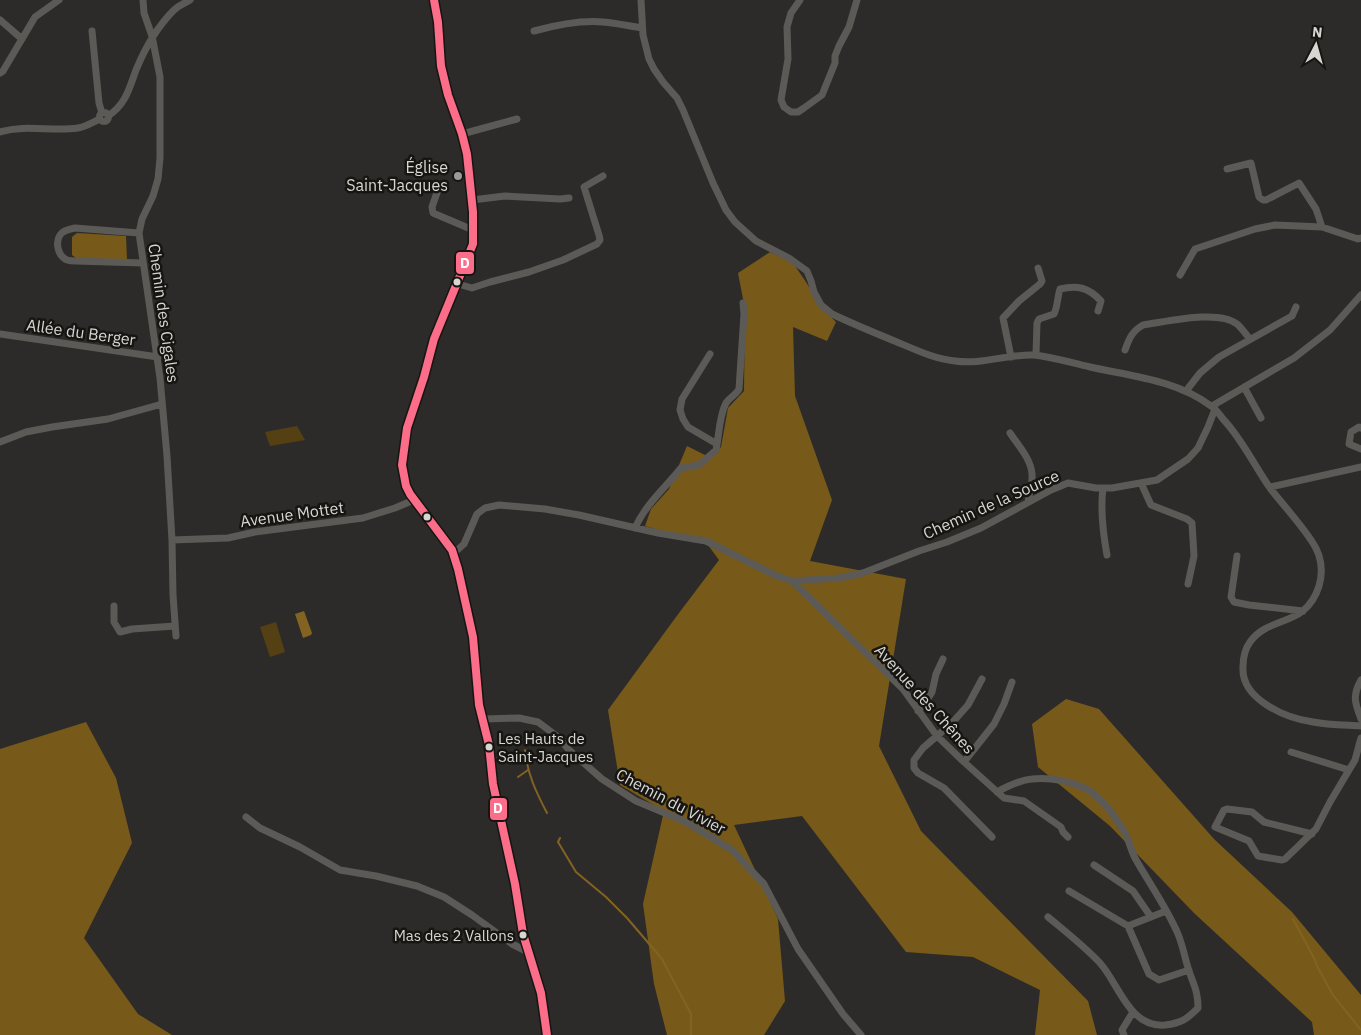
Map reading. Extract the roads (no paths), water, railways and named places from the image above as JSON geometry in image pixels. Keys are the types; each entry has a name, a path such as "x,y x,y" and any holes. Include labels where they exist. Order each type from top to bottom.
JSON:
{"street":[{"path":"0,73 35,17 59,0"},
{"name":"Chemin des Cigales","path":"143,0 144,13 152,36 160,77 160,158 156,187 142,219 139,233 158,357 172,540 176,636"},
{"path":"0,132 10,129 28,128 80,128 117,110 128,94 136,69 152,36 174,9 190,0"},
{"path":"434,0 438,22 441,66 448,95 467,154 472,200 473,244 434,339 407,428 403,472 406,486 414,500 454,553 473,637 479,705 489,745 493,784 515,884 520,918 528,952 541,992 547,1035"},
{"path":"641,0 642,28 649,59 665,85 677,98 726,210 735,222 756,241 789,258 807,271 812,281 814,292 821,305 832,314 930,356 968,362 1036,355 1158,382 1186,391 1214,408 1231,427 1270,487 1311,540 1322,564 1321,580 1317,594 1311,603 1294,617 1269,627 1256,635 1249,643 1243,656 1242,674 1245,682 1256,697 1268,706 1295,718 1313,722 1361,726"},
{"path":"800,0 791,13 787,27 788,59 782,100 784,107 791,112 798,112 822,95 857,0"},
{"path":"0,20 22,39"},
{"path":"534,31 553,26 590,21 642,28"},
{"path":"92,31 99,103 103,116"},
{"path":"462,134 517,119"},
{"path":"1227,169 1251,163 1259,197 1263,200 1299,183 1316,209 1322,228"},
{"path":"458,284 472,288 529,272 563,260 597,244 600,240 599,235 584,187 604,176"},
{"path":"439,187 432,207 433,213 473,230"},
{"path":"472,200 505,196 569,198"},
{"path":"1180,275 1195,249 1275,225 1322,228 1358,239 1361,238"},
{"path":"139,233 75,228 66,230 60,235 58,246 60,254 67,260 76,262 143,264"},
{"path":"1011,357 1003,318 1019,300 1040,284 1042,281 1038,268"},
{"path":"1036,355 1037,324 1039,319 1054,314 1058,305 1060,289 1071,286 1088,291 1101,301 1098,312"},
{"path":"1214,408 1244,387 1294,358 1330,330 1361,295"},
{"path":"635,528 638,520 681,468 699,465 716,450 718,431 725,404 739,389 744,320 743,303"},
{"path":"1186,391 1200,373 1219,357 1292,316 1296,307"},
{"path":"1125,350 1130,336 1143,325 1208,316 1237,324 1250,339"},
{"name":"Allée du Berger","path":"0,334 158,357"},
{"path":"710,354 682,399 680,410 688,427 717,444"},
{"path":"1244,387 1261,418"},
{"path":"0,442 26,432 108,419 162,404"},
{"name":"Chemin de la Source","path":"454,553 464,544 477,514 486,508 499,506 545,509 706,541 777,576 792,581 840,578 864,573 981,528 1051,490 1068,483 1103,488 1157,480 1188,459 1198,448 1214,408"},
{"path":"1361,428 1359,427 1351,432 1349,444 1361,449"},
{"path":"1010,433 1024,452 1031,469 1032,482 1028,502"},
{"path":"1270,487 1361,467"},
{"path":"1141,483 1151,505 1187,519 1192,523 1194,556 1188,584"},
{"path":"1103,488 1101,501 1102,527 1107,555"},
{"name":"Avenue Mottet","path":"172,540 228,538 255,532 363,518 414,500"},
{"path":"1237,556 1231,596 1234,602 1303,611"},
{"name":"Avenue des Chênes","path":"792,581 903,689 937,736 997,792"},
{"path":"114,606 114,622 120,632 175,626"},
{"path":"918,711 932,692 936,674 943,659"},
{"path":"982,679 968,705 952,723 922,748 914,760 914,768 918,773 944,788 992,837"},
{"path":"1361,680 1354,700 1361,719"},
{"path":"964,762 994,724 1012,682"},
{"name":"Chemin du Vivier","path":"482,719 519,718 538,722 558,737 569,750 602,779 636,801 684,820 732,850 764,884 802,956 843,1014 861,1035"},
{"path":"1312,834 1264,822 1252,812 1228,809 1224,810 1215,826 1249,841 1258,856 1282,860 1312,834 1316,829 1355,760 1361,738"},
{"path":"1291,752 1349,770"},
{"path":"1048,917 1083,945 1101,964 1133,1012 1146,1022 1160,1025 1172,1024 1185,1020 1198,1008 1198,995 1178,935 1116,819 1103,804 1089,791 1077,784 1062,781 1032,779 1014,783 997,792 1004,798 1024,801 1061,827 1068,837"},
{"path":"246,817 260,828 300,847 340,870 417,886 444,897 512,944 528,952"},
{"path":"1094,864 1133,890 1151,917"},
{"path":"1069,891 1128,926 1149,974 1157,984 1189,970"},
{"path":"1128,926 1166,911"},
{"path":"1124,1035 1122,1030 1133,1012"}],"waterway":[{"path":"525,750 533,782 547,813"},
{"path":"518,777 528,770"},
{"path":"560,838 558,842 576,872 606,897 627,918 663,960 691,1014 691,1035"},
{"path":"1293,919 1333,995 1361,1030"}],"place":[{"name":"Église Saint-Jacques","path":"458,176"},
{"name":"Les Hauts de Saint-Jacques","path":"489,747"},
{"name":"Mas des 2 Vallons","path":"523,935"}]}
